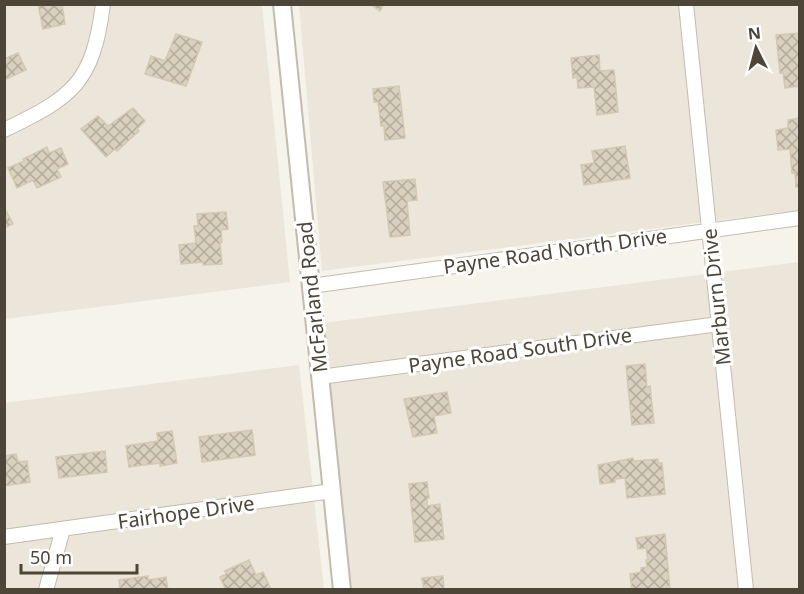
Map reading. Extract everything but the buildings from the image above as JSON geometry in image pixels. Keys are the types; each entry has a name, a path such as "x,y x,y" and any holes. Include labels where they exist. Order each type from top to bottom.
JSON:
{"street":[{"path":"4,130 52,106 78,82 97,44 104,4"},
{"name":"McFarland Road","path":"282,4 342,590"},
{"name":"Marburn Drive","path":"686,4 746,590"},
{"name":"Payne Road North Drive","path":"311,286 800,218"},
{"name":"Payne Road South Drive","path":"320,377 719,324"},
{"name":"Fairhope Drive","path":"4,537 332,491"},
{"path":"46,590 63,529"}],"shaded area":[{"path":"4,5 262,5 290,282 5,319"},
{"path":"299,5 799,5 799,210 322,271"},
{"path":"799,262 799,589 349,589 315,324"},
{"path":"299,365 324,589 5,589 4,403"}]}
